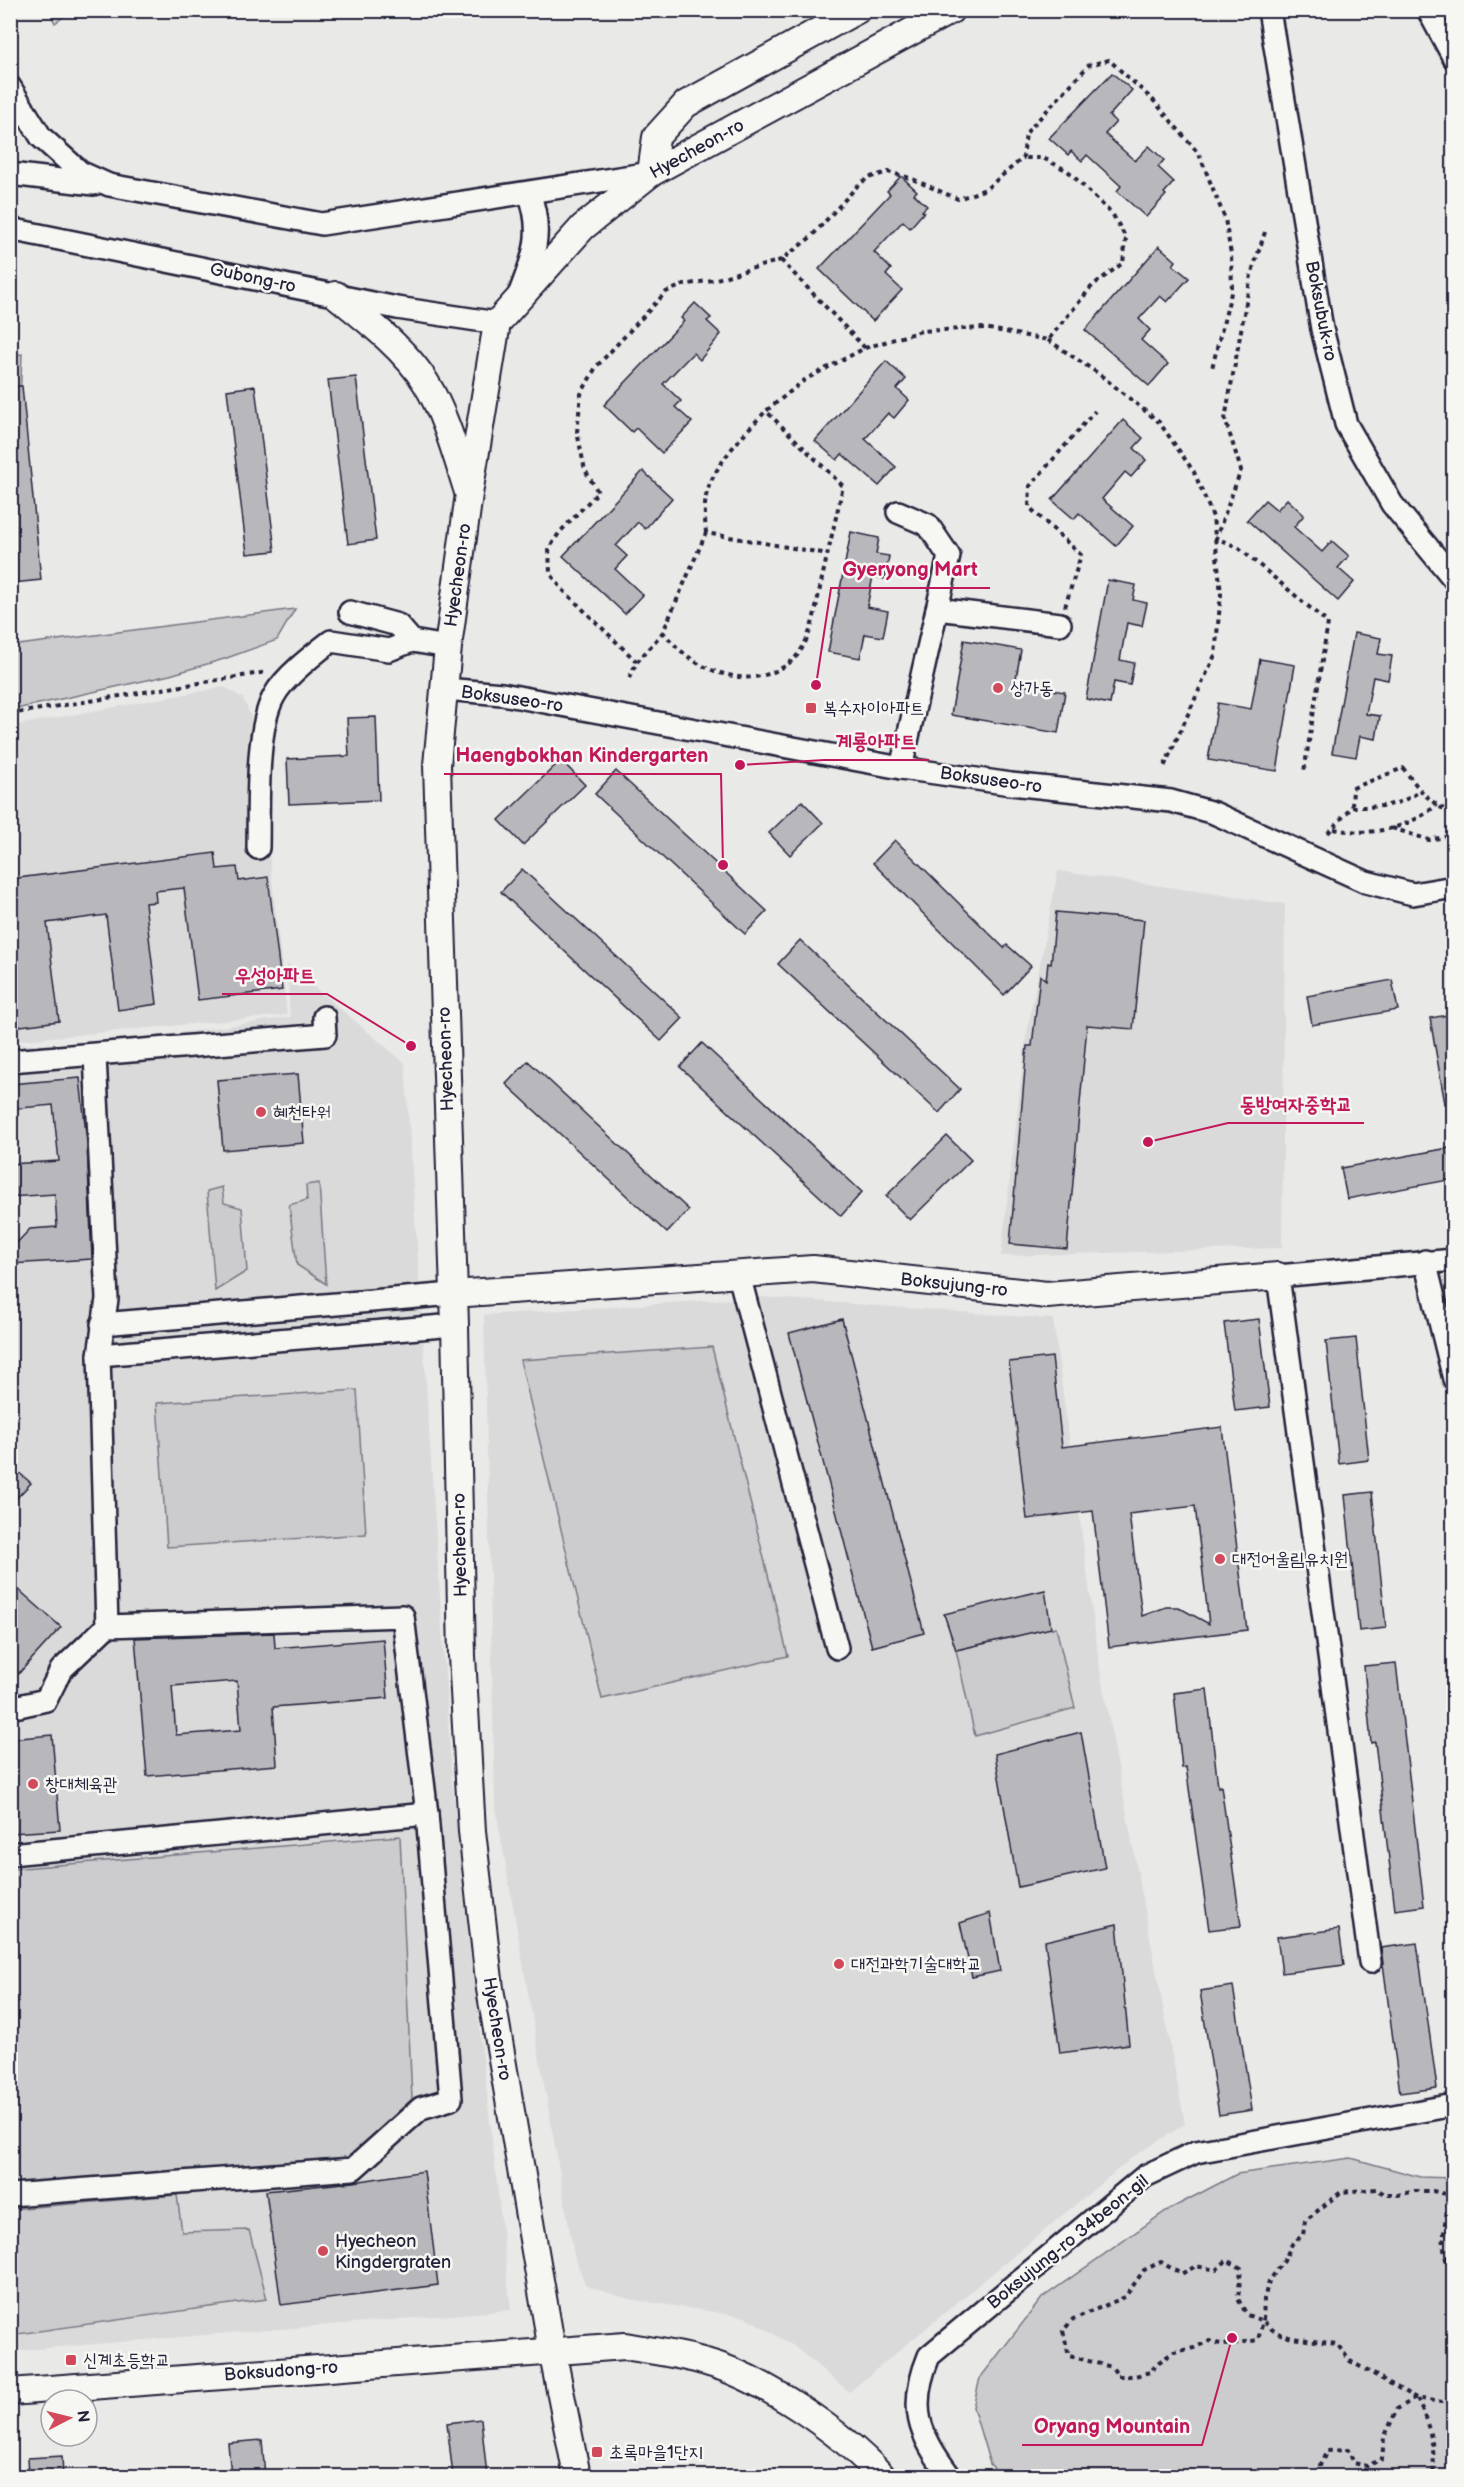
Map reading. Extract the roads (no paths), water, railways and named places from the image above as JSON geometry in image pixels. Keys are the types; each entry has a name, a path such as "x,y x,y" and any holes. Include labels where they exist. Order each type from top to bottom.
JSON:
{"main road":[{"path":"651,173 656,137 686,104 857,10"},
{"name":"Hyecheon-ro","path":"577,2476 552,2350 489,1989 472,1831 462,1656 455,1325 437,765 448,647 469,494 497,323 583,227 651,173 951,10"},
{"path":"336,295 386,336 426,382 448,434 469,494"},
{"name":"Boksujung-ro","path":"453,1293 813,1269 1047,1295 1278,1276"},
{"path":"552,2350 625,2346 708,2362 763,2386 821,2422 882,2476"},
{"name":"Boksudong-ro","path":"10,2392 552,2350"}],"street":[{"name":"Boksubuk-ro","path":"1269,10 1322,329 1346,424 1392,504 1454,579"},
{"path":"1428,10 1454,58"},
{"path":"10,87 41,137 80,172 110,185"},
{"path":"10,174 110,185 180,200 249,209 322,224 651,173"},
{"path":"516,301 529,270 538,237 537,213 529,193"},
{"name":"Gubong-ro","path":"10,229 397,308 497,323"},
{"path":"898,512 928,525 949,556 901,768"},
{"path":"937,609 1060,624"},
{"path":"350,612 398,625 412,641"},
{"path":"258,848 263,723 274,694 300,667 331,641 389,650 412,641 448,647"},
{"name":"Boksuseo-ro","path":"445,689 502,694 901,768 1011,784 1171,801 1214,813 1366,882 1413,894 1454,887"},
{"path":"10,1061 95,1056 325,1035 324,1017"},
{"path":"95,1056 107,1299 99,1354 107,1626"},
{"name":"Boksujung-ro","path":"1278,1276 1454,1260"},
{"path":"1425,1261 1454,1379"},
{"path":"739,1275 837,1648"},
{"path":"1278,1276 1370,1962"},
{"path":"102,1324 453,1293"},
{"path":"99,1354 455,1325"},
{"path":"10,1708 46,1700 61,1670 107,1626 403,1616 427,1814 451,2099 422,2108 353,2169 10,2195"},
{"path":"10,1854 427,1814"},
{"name":"Boksujung-ro 34beon-gil","path":"950,2476 930,2449 917,2411 919,2380 929,2356 1145,2176 1196,2151 1454,2105"}],"place":[{"name":"Gyeryong Mart","path":"816,685"},
{"name":"상가동","path":"998,688"},
{"name":"복수자이아파트","path":"811,708"},
{"name":"계룡아파트","path":"740,765"},
{"name":"Haengbokhan Kindergarten","path":"723,865"},
{"name":"우성아파트","path":"411,1046"},
{"name":"혜천타워","path":"261,1112"},
{"name":"동방여자중학교","path":"1148,1142"},
{"name":"대전어울림유치원","path":"1220,1559"},
{"name":"창대체육관","path":"33,1784"},
{"name":"대전과학기술대학교","path":"839,1964"},
{"name":"Hyecheon Kingdergraten","path":"323,2251"},
{"name":"Oryang Mountain","path":"1232,2338"},
{"name":"신계초등학교","path":"71,2360"},
{"name":"초록마을1단지","path":"597,2452"}]}
